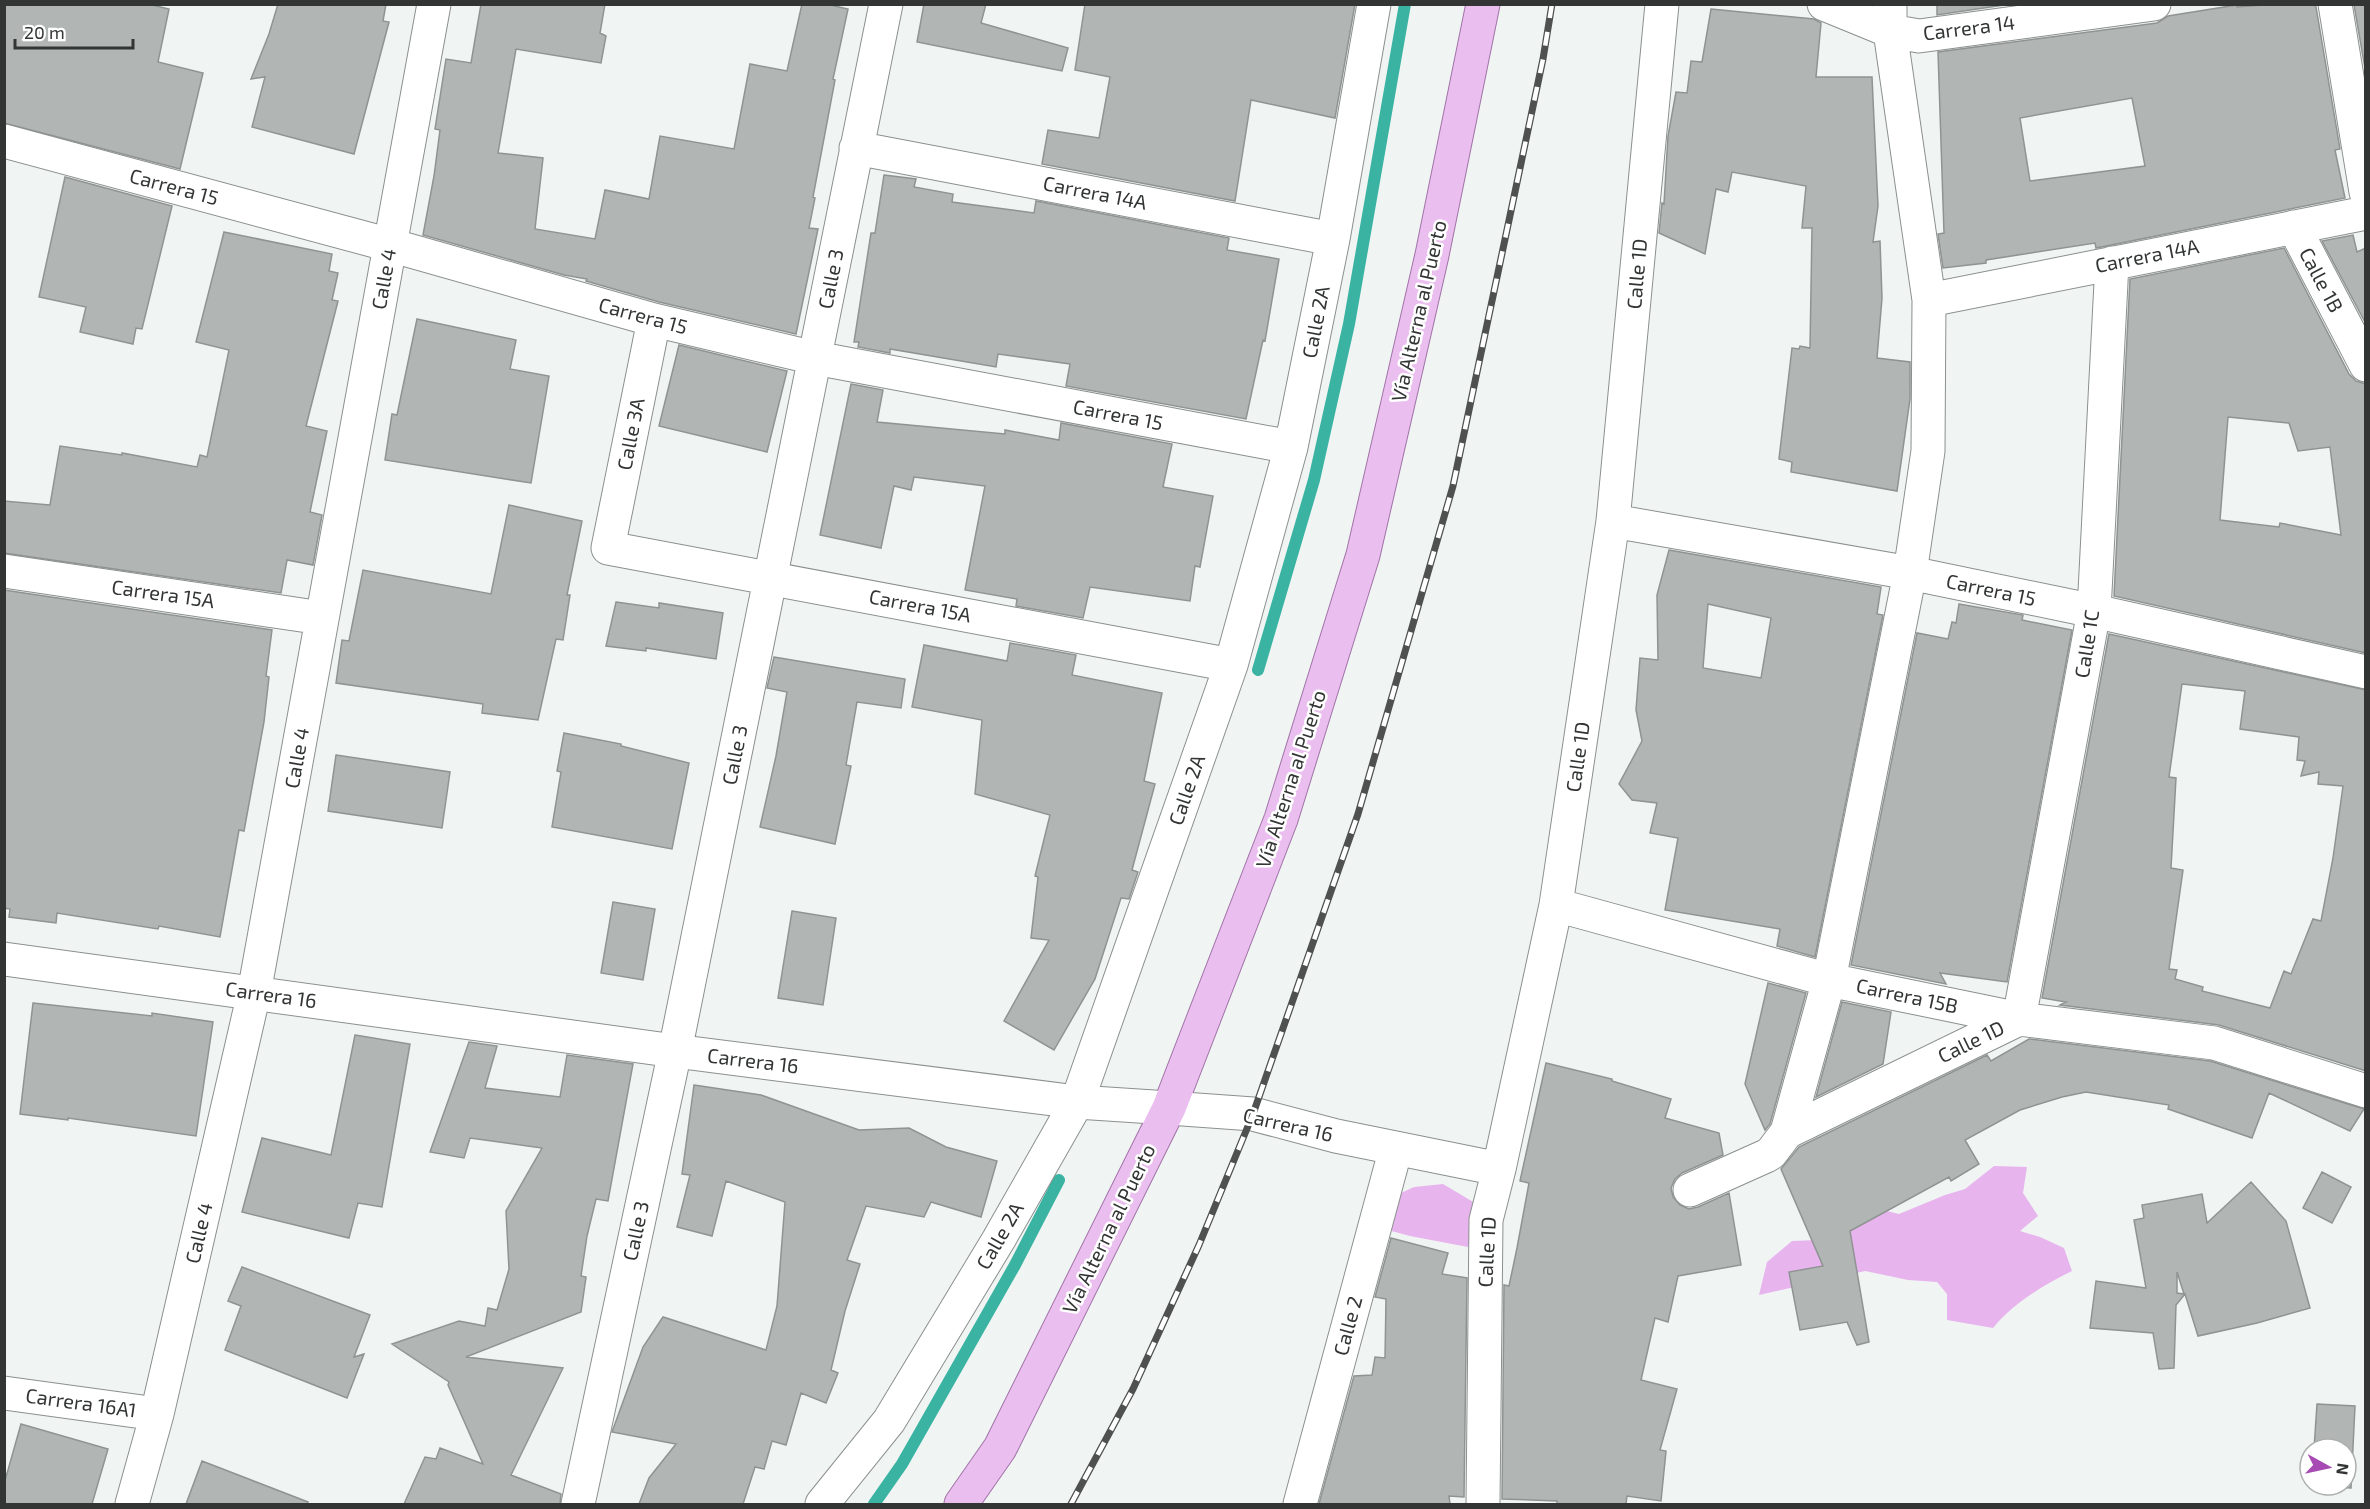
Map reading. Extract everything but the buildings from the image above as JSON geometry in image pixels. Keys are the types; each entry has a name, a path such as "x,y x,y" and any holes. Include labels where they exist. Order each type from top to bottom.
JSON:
{"main road":[{"name":"Vía Alterna al Puerto","path":"961,1504 1000,1448 1169,1108 1281,819 1363,555 1432,255 1483,4"}],"street":[{"name":"Calle 4","path":"132,1504 157,1414 254,993 434,4"},
{"name":"Calle 3","path":"578,1504 675,1051 886,4"},
{"name":"Calle 2A","path":"822,1504 889,1421 1084,1102 1231,665 1291,447 1333,239 1374,4"},
{"name":"Calle 1D","path":"1483,1504 1486,1220 1556,905 1613,521 1662,4"},
{"name":"Carrera 14","path":"1824,4 1890,18 1919,36 2154,4"},
{"path":"2335,4 2366,192"},
{"path":"1690,1190 1766,1156 1787,1132 1829,980 1910,573 1928,451 1929,300 1890,18"},
{"name":"Carrera 15","path":"4,141 390,245 654,320 815,358 1291,447"},
{"name":"Carrera 14A","path":"856,148 1333,239"},
{"name":"Carrera 14A","path":"1929,300 2366,213"},
{"name":"Calle 1B","path":"2294,227 2366,365"},
{"name":"Calle 1C","path":"2019,1019 2094,611 2112,263"},
{"name":"Calle 3A","path":"608,548 654,320"},
{"name":"Carrera 15","path":"1613,521 1910,573 2094,611 2366,672"},
{"name":"Carrera 15A","path":"608,548 1231,665"},
{"name":"Carrera 15A","path":"4,571 322,618"},
{"name":"Carrera 15B","path":"1556,905 1829,980 2019,1019 2214,1043 2366,1091"},
{"name":"Carrera 16","path":"4,959 675,1051 1084,1102 1253,1114 1336,1136 1499,1169"},
{"name":"Calle 1D","path":"1787,1132 2019,1019"},
{"name":"Calle 2","path":"1300,1504 1396,1148"},
{"name":"Carrera 16A1","path":"4,1393 157,1414"}],"shaded area":[{"path":"1994,1166 2027,1167 2023,1193 2038,1216 2020,1231 2064,1248 2072,1271 2029,1295 1993,1328 1947,1320 1947,1294 1937,1282 1908,1280 1865,1271 1759,1295 1767,1262 1792,1241 1817,1240 1859,1204 1899,1214 1965,1189"},
{"path":"1443,1184 1475,1203 1474,1229 1468,1247 1384,1229 1390,1198 1414,1187"}],"waterway":[{"path":"1258,670 1314,480 1349,324 1405,4"},
{"path":"874,1504 902,1464 1015,1265 1059,1180"}],"railway":[{"path":"1071,1504 1133,1389 1199,1245 1253,1114 1358,814 1453,486 1543,59 1552,4"}]}
